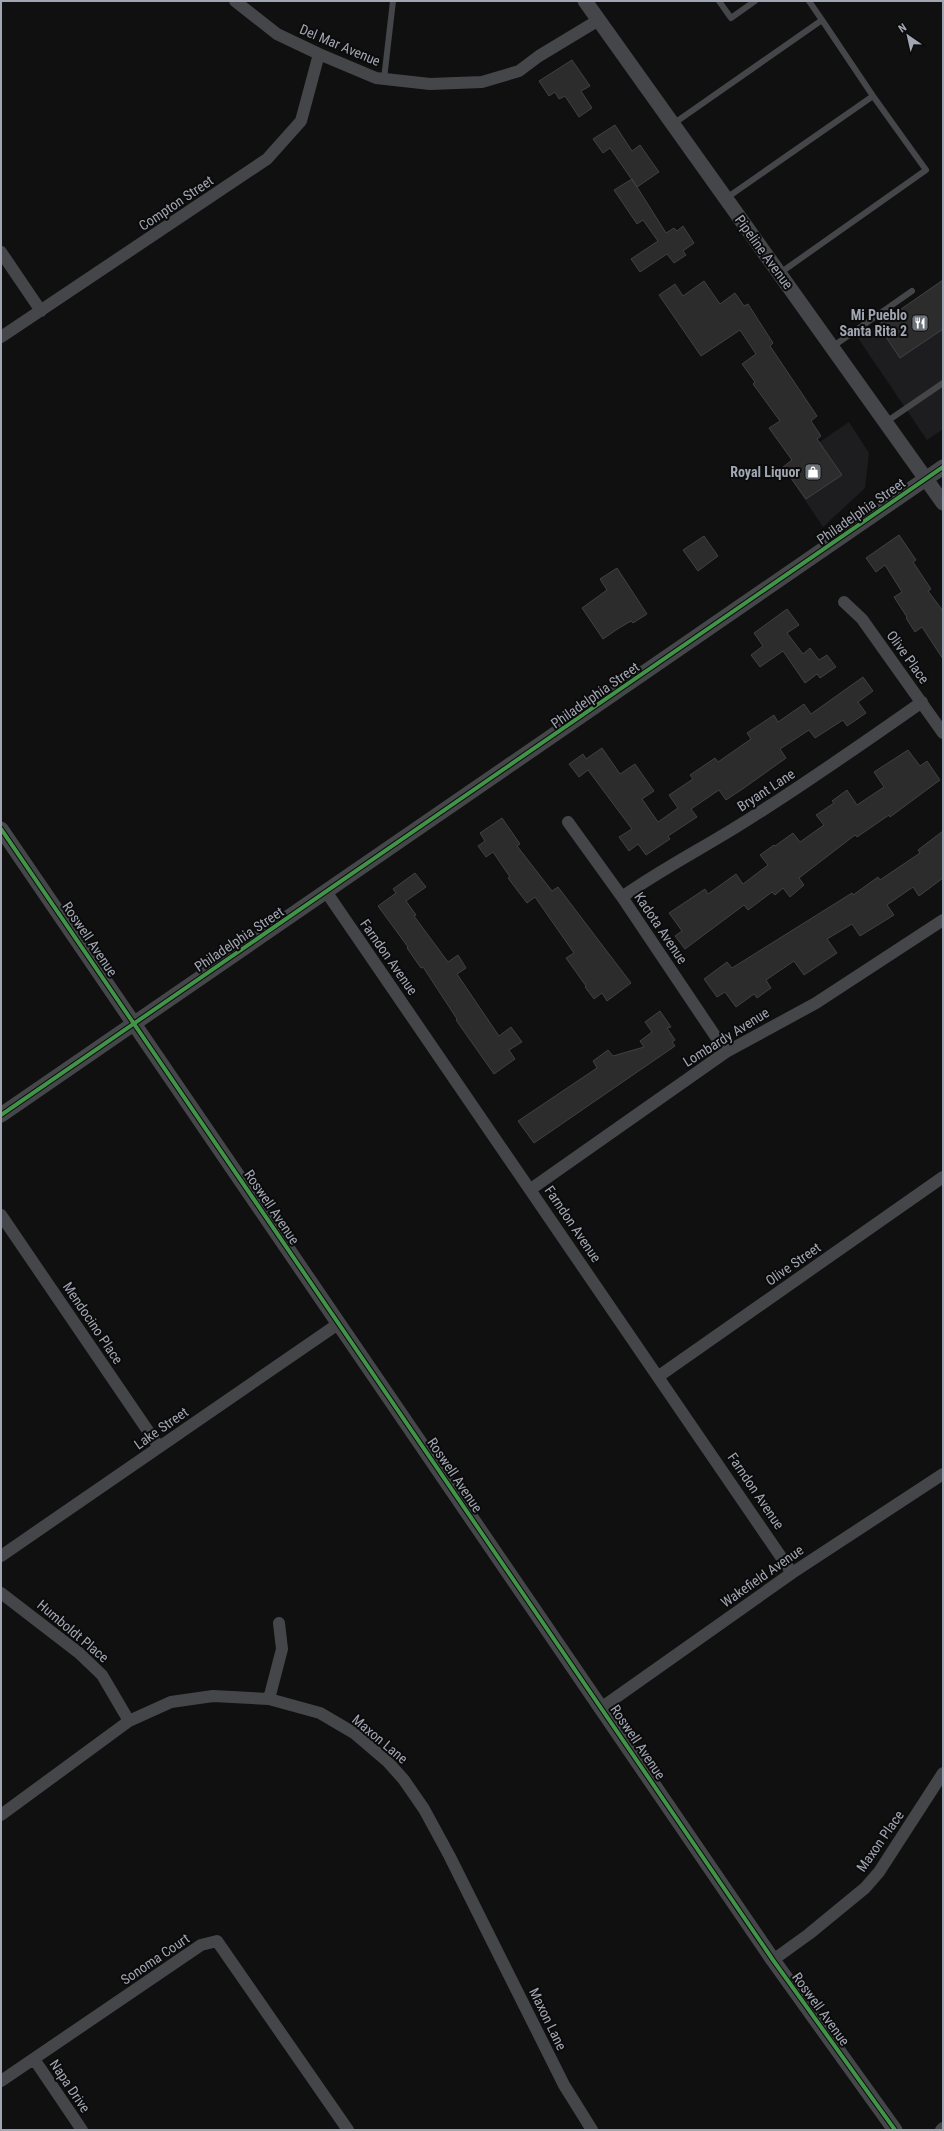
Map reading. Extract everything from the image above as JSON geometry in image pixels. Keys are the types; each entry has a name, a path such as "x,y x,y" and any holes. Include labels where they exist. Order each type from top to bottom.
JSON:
{"street":[{"name":"Del Mar Avenue","path":"235,1 277,34 318,54 376,78 430,84 482,82 519,71 539,56 597,21"},
{"name":"Pipeline Avenue","path":"585,1 597,21 943,503"},
{"name":"Compton Street","path":"1,337 267,160 301,121 318,54"},
{"path":"1,252 42,310"},
{"name":"Philadelphia Street","path":"1,1115 327,893 943,467"},
{"name":"Olive Place","path":"844,602 862,619 943,733"},
{"name":"Bryant Lane","path":"622,897 655,874 711,843 766,808 922,702"},
{"name":"Kadota Avenue","path":"568,822 622,897 726,1052"},
{"name":"Roswell Avenue","path":"1,829 773,1960 895,2130"},
{"name":"Farndon Avenue","path":"327,893 660,1376 792,1573"},
{"name":"Lombardy Avenue","path":"531,1189 726,1052 816,1002 943,920"},
{"name":"Olive Street","path":"660,1376 943,1176"},
{"name":"Mendocino Place","path":"1,1216 160,1446"},
{"name":"Lake Street","path":"1,1556 338,1324"},
{"name":"Wakefield Avenue","path":"601,1708 792,1573 943,1474"},
{"name":"Humboldt Place","path":"1,1593 79,1653 102,1675 130,1721"},
{"path":"269,1699 282,1649 279,1623"},
{"name":"Maxon Lane","path":"1,1815 130,1721 171,1702 213,1696 269,1699 320,1713 354,1733 388,1762 404,1780 424,1809 449,1854 564,2085 592,2130"},
{"name":"Maxon Place","path":"773,1960 815,1929 865,1888 879,1872 943,1773"},
{"name":"Sonoma Court","path":"1,2081 201,1945 217,1941 348,2130"},
{"name":"Napa Drive","path":"34,2059 82,2130"}],"lane":[{"path":"384,79 393,1"},
{"path":"719,1 731,18 755,1"},
{"path":"779,274 926,170 808,1"},
{"path":"672,125 822,20"},
{"path":"725,199 873,96"},
{"path":"832,347 912,290"},
{"path":"886,422 943,383"}],"shaded area":[{"path":"943,280 943,429 927,440 858,338"},
{"path":"849,422 869,453 865,488 823,527 783,467"}],"building":[{"path":"572,60 590,86 581,91 592,108 579,117 565,96 559,99 555,92 549,96 539,81"},
{"path":"615,125 632,151 640,145 659,172 637,187 610,148 603,153 593,139"},
{"path":"632,179 666,233 674,228 677,231 683,226 694,243 683,251 686,255 674,263 667,254 640,272 631,259 658,241 643,220 637,224 614,190"},
{"path":"943,280 943,329 900,358 878,325"},
{"path":"704,281 720,304 735,293 744,306 748,304 773,343 770,346 817,416 811,421 821,436 817,439 842,475 806,499 783,467 792,460 769,428 780,421 753,384 755,382 742,364 756,354 740,330 701,356 659,295 675,284 683,296"},
{"path":"899,535 916,560 913,562 931,589 928,591 943,611 943,659 922,627 915,632 906,618 907,617 894,597 902,592 885,565 876,572 866,558"},
{"path":"704,536 718,556 698,571 683,550"},
{"path":"617,568 647,614 633,623 631,621 603,639 582,608 607,590 600,579"},
{"path":"787,609 799,625 787,633 803,654 810,648 819,660 827,655 836,667 820,678 817,674 805,683 783,651 760,667 751,655 763,646 754,633"},
{"path":"863,677 873,691 858,702 866,713 847,726 843,720 815,738 809,730 780,749 786,758 744,788 726,800 719,790 691,809 697,817 668,836 670,839 646,855 638,844 629,851 619,837 632,829 588,770 579,777 569,764 583,754 586,759 602,748 620,774 635,764 654,791 642,799 658,822 678,808 669,795 693,779 690,775 715,758 718,762 751,739 747,733 774,715 778,722 804,704 811,714"},
{"path":"908,750 920,766 927,761 940,780 890,817 889,815 857,837 855,835 799,878 804,885 790,897 783,888 775,895 772,892 748,910 744,905 685,949 675,936 682,931 669,913 705,889 708,894 736,874 743,884 768,865 760,855 793,833 800,842 824,825 816,815 834,803 832,801 847,790 857,805 884,787 874,772"},
{"path":"502,818 520,844 517,846 552,891 558,887 631,983 607,1001 602,993 594,999 585,987 586,986 566,958 574,953 535,897 527,903 508,878 510,877 493,852 486,857 478,846 485,841 480,833"},
{"path":"943,831 943,878 919,896 913,887 887,905 894,915 860,936 852,924 827,939 837,953 804,975 794,961 766,980 771,988 757,998 754,994 736,1007 725,992 717,997 704,979 727,962 732,968 852,893 853,895 878,877 880,880 920,853 918,850"},
{"path":"415,873 426,887 406,901 416,915 414,916 448,962 458,955 466,968 457,974 499,1036 511,1027 522,1042 509,1050 515,1059 494,1074 456,1020 457,1019 423,967 421,968 407,948 408,947 378,906 396,893 393,889"},
{"path":"660,1011 671,1027 667,1028 675,1040 672,1042 675,1046 534,1143 518,1121 597,1068 593,1061 608,1050 613,1056 644,1047 640,1041 652,1032 645,1022"}],"cycle path":[{"path":"1,1115 943,467"},
{"path":"1,829 773,1960 895,2130"}],"place":[{"name":"Mi Pueblo Santa Rita 2","path":"920,323"},
{"name":"Royal Liquor","path":"813,472"}]}
